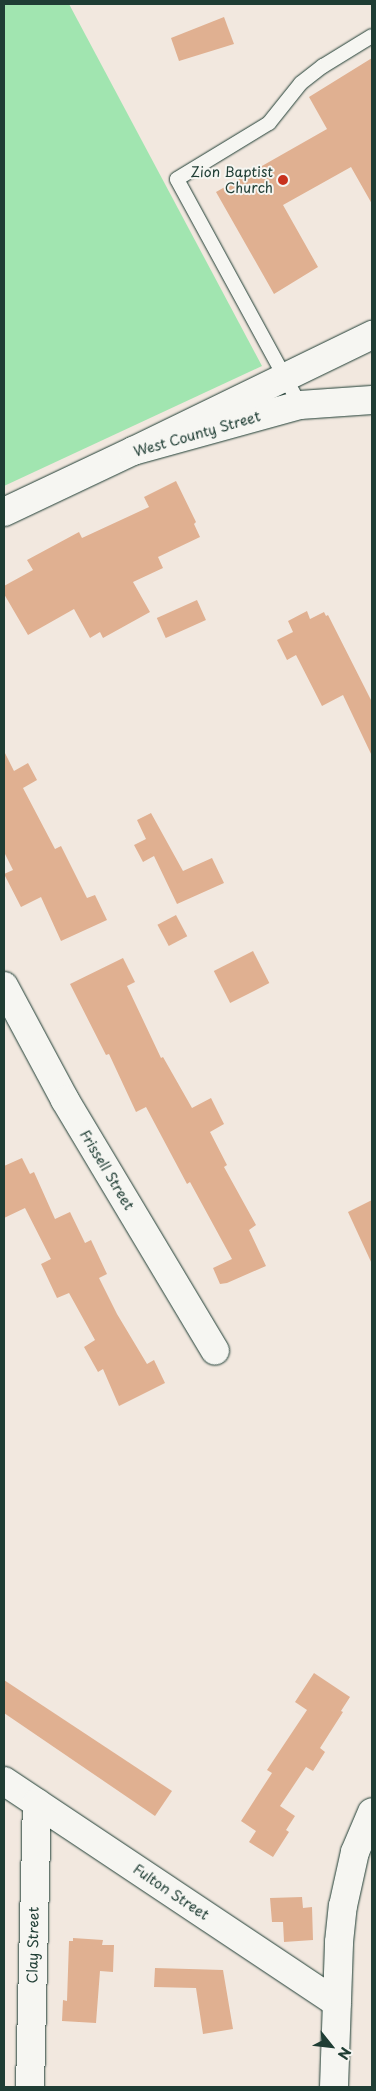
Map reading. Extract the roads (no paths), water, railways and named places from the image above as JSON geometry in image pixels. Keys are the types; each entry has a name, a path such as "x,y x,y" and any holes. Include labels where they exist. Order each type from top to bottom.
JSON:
{"street":[{"path":"134,451 372,335"},
{"name":"West County Street","path":"4,512 134,451 300,405 372,400"},
{"name":"Frissell Street","path":"4,986 65,1100 215,1351"},
{"name":"Fulton Street","path":"4,1781 337,2003"},
{"name":"Clay Street","path":"30,2087 36,1802"},
{"path":"334,2087 339,1942 345,1894 355,1852 372,1812"}],"lane":[{"path":"300,405 286,376 177,179 269,123 301,83 323,66 372,36"}],"place":[{"name":"Zion Baptist Church","path":"283,180"}]}
